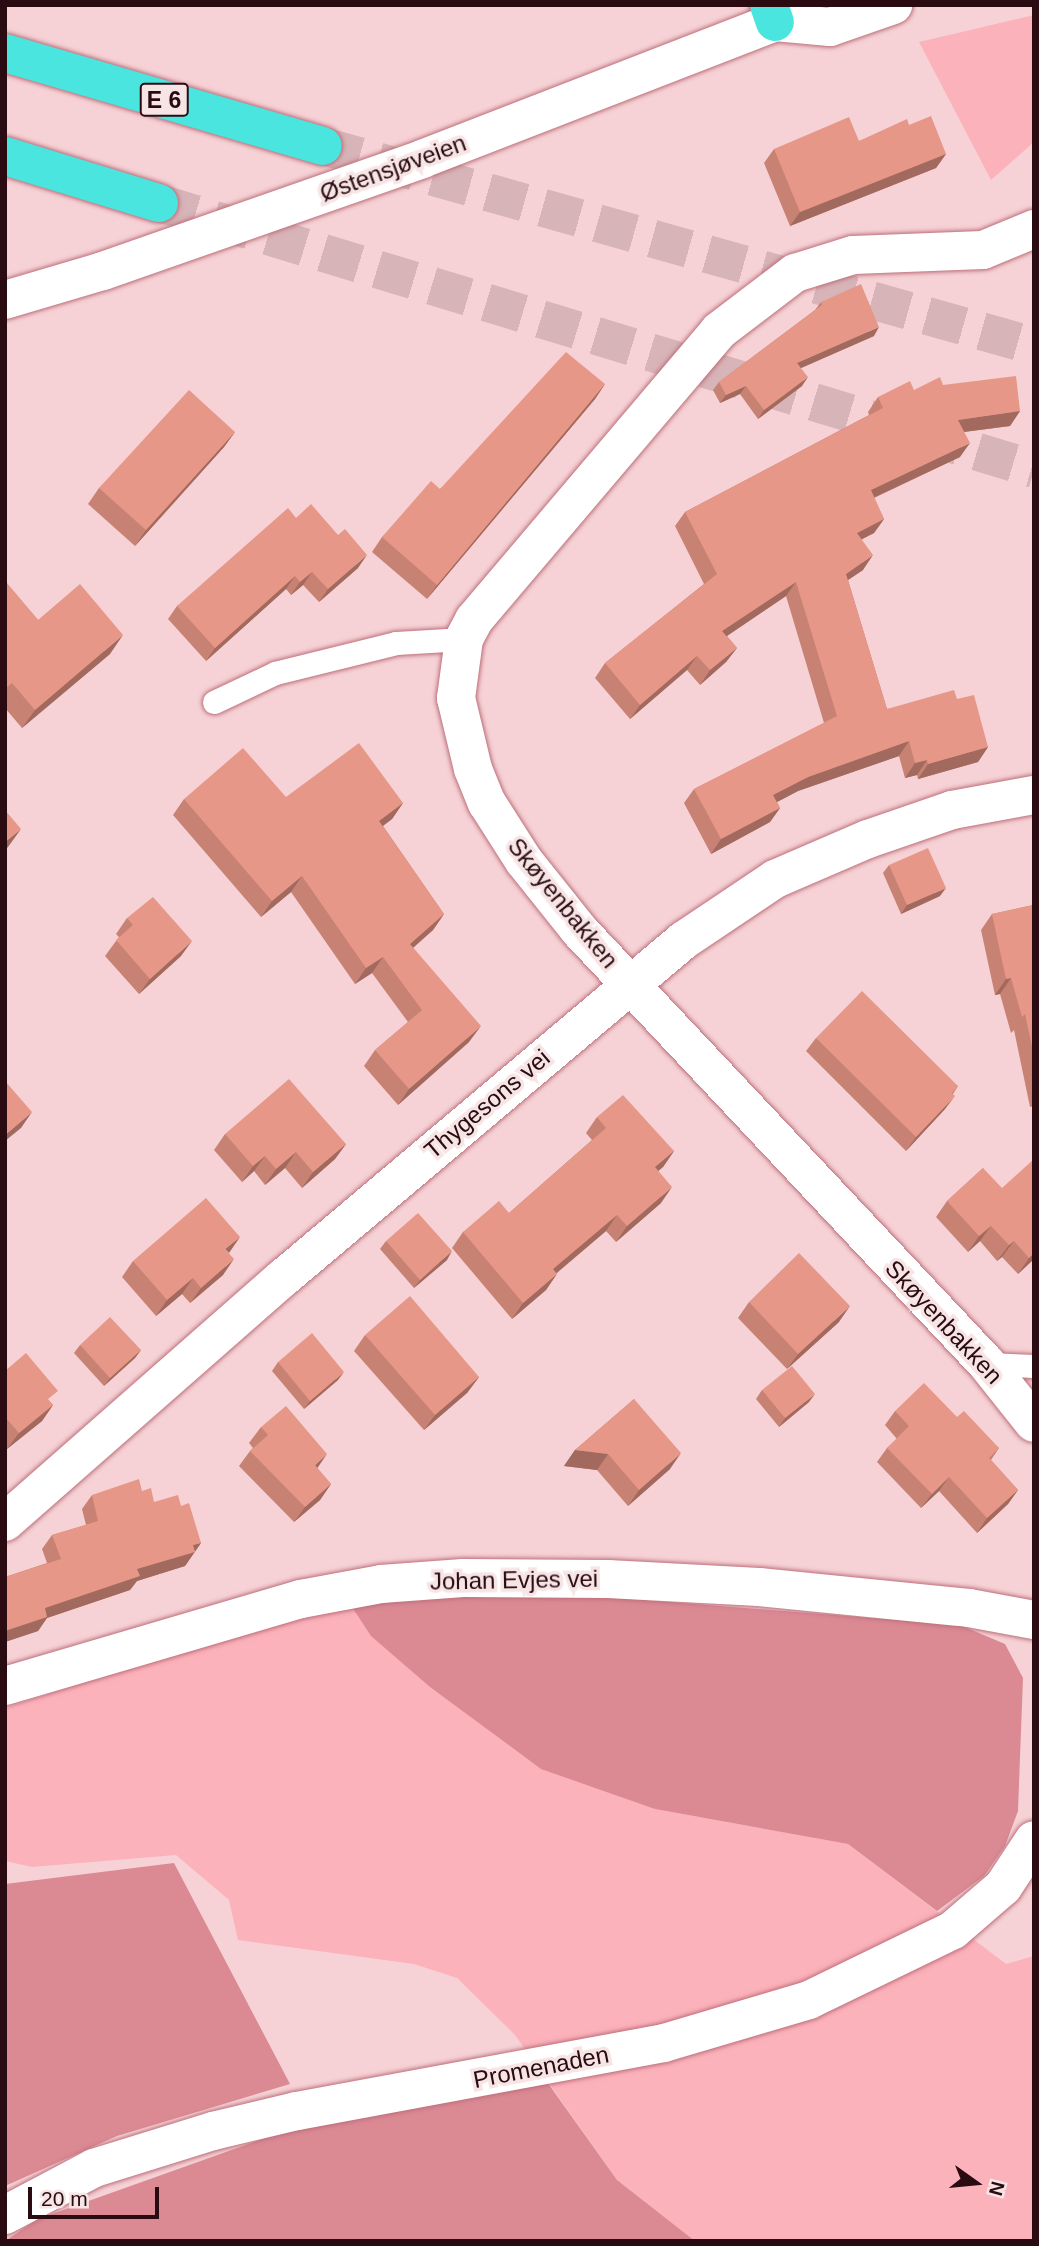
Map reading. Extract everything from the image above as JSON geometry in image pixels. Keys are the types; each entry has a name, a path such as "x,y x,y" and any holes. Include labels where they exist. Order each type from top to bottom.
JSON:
{"highway":[{"name":"E 6","path":"5,54 323,146"},
{"path":"5,156 159,203"},
{"path":"5,163 71,176"}],"street":[{"name":"Østensjøveien","path":"5,300 103,271 422,159 779,11 830,27 893,5"},
{"name":"Skøyenbakken","path":"1034,229 983,250 853,255 796,272 719,331 507,579 464,639 456,698 459,721 487,803 524,861 629,983 987,1364 1034,1423"},
{"name":"Thygesons vei","path":"5,1522 282,1278 629,983 775,879 868,839 952,810 1034,795"},
{"name":"Johan Evjes vei","path":"5,1686 301,1600 381,1584 463,1578 608,1579 759,1587 969,1608 1034,1620"},
{"name":"Promenaden","path":"5,2215 94,2168 213,2131 297,2111 664,2043 809,2000 953,1930 1003,1887 1034,1840"}],"lane":[{"path":"214,702 275,673 396,643 464,639"},
{"path":"987,1364 1034,1366"}],"shaded area":[{"path":"1034,15 1034,142 991,180 919,42"},
{"path":"438,1590 530,1591 960,1625 1005,1644 1023,1678 1018,1811 1005,1846 984,1876 937,1911 848,1844 655,1809 541,1769 430,1687 371,1636 352,1607"},
{"path":"352,1607 655,1809 848,1844 1006,1964 1034,1956 1034,2241 695,2241 617,2180 515,2035 457,1978 414,1964 238,1940 229,1900 176,1855 32,1867 5,1861 5,1708 243,1631"},
{"path":"174,1863 290,2084 117,2136 5,2186 5,1884"},
{"path":"545,2079 617,2180 695,2241 5,2241 38,2219 296,2127"}],"building":[{"path":"931,116 946,154 800,212 774,149 849,117 859,141 907,119 909,125"},
{"path":"861,284 879,327 797,363 808,377 764,410 746,386 726,395 719,382 822,305 821,302"},
{"path":"566,352 605,384 437,585 382,537 431,481 440,489"},
{"path":"1016,376 1020,411 958,420 970,443 871,490 884,519 857,533 873,555 846,574 887,709 954,690 957,699 974,695 988,747 928,764 927,760 915,763 909,741 808,777 773,795 780,808 721,839 694,789 837,716 796,582 722,631 737,648 710,670 697,656 640,705 605,663 717,574 685,512 883,408 878,397 910,381 914,390 940,377 943,385"},
{"path":"189,390 235,432 146,530 99,488"},
{"path":"311,504 338,535 345,529 367,555 328,589 312,572 300,582 295,576 215,648 177,606 288,508 296,518"},
{"path":"5,581 38,620 80,584 123,635 35,710 12,683 5,689"},
{"path":"359,743 403,803 379,821 444,914 410,944 481,1026 409,1089 375,1050 422,1010 383,957 366,968 302,876 272,901 184,799 243,748 286,797"},
{"path":"5,810 21,829 5,842"},
{"path":"928,848 946,888 907,905 889,865"},
{"path":"153,897 192,941 150,979 116,940 133,925 127,918"},
{"path":"1033,905 1034,1056 1025,1014 1022,1017 1011,978 1006,979 992,914"},
{"path":"862,991 958,1086 952,1093 955,1096 916,1137 816,1038"},
{"path":"289,1079 346,1144 313,1172 296,1152 276,1169 265,1156 253,1166 225,1134"},
{"path":"5,1081 32,1112 5,1135"},
{"path":"623,1095 674,1151 655,1167 672,1187 627,1226 617,1215 553,1269 557,1274 523,1303 463,1232 499,1201 509,1213 606,1128 597,1117"},
{"path":"1034,1159 1034,1253 1029,1258 1014,1241 1009,1245 991,1226 979,1236 947,1201 983,1168 1002,1188"},
{"path":"206,1198 240,1237 225,1249 234,1259 201,1288 193,1278 167,1300 133,1261"},
{"path":"418,1213 452,1251 420,1280 386,1241"},
{"path":"799,1253 850,1306 798,1354 749,1302"},
{"path":"410,1296 479,1377 435,1415 365,1335"},
{"path":"110,1317 141,1350 110,1378 80,1345"},
{"path":"312,1333 344,1372 310,1401 278,1362"},
{"path":"26,1353 58,1391 48,1399 53,1405 19,1433 5,1417 5,1371"},
{"path":"792,1366 815,1394 785,1418 762,1390"},
{"path":"924,1383 957,1417 964,1411 999,1448 989,1458 1018,1490 987,1518 949,1477 932,1494 887,1448 909,1426 895,1411"},
{"path":"634,1399 681,1453 639,1490 608,1454 575,1450"},
{"path":"286,1406 327,1454 315,1465 331,1484 305,1507 250,1451 268,1435 261,1427"},
{"path":"139,1479 142,1491 151,1488 154,1502 178,1495 181,1506 189,1503 201,1543 193,1545 195,1552 137,1569 140,1576 45,1608 47,1617 5,1631 5,1577 61,1559 52,1535 98,1521 92,1495"}],"tunnel":[{"path":"323,146 1034,346"},
{"path":"159,203 1034,469"}]}
